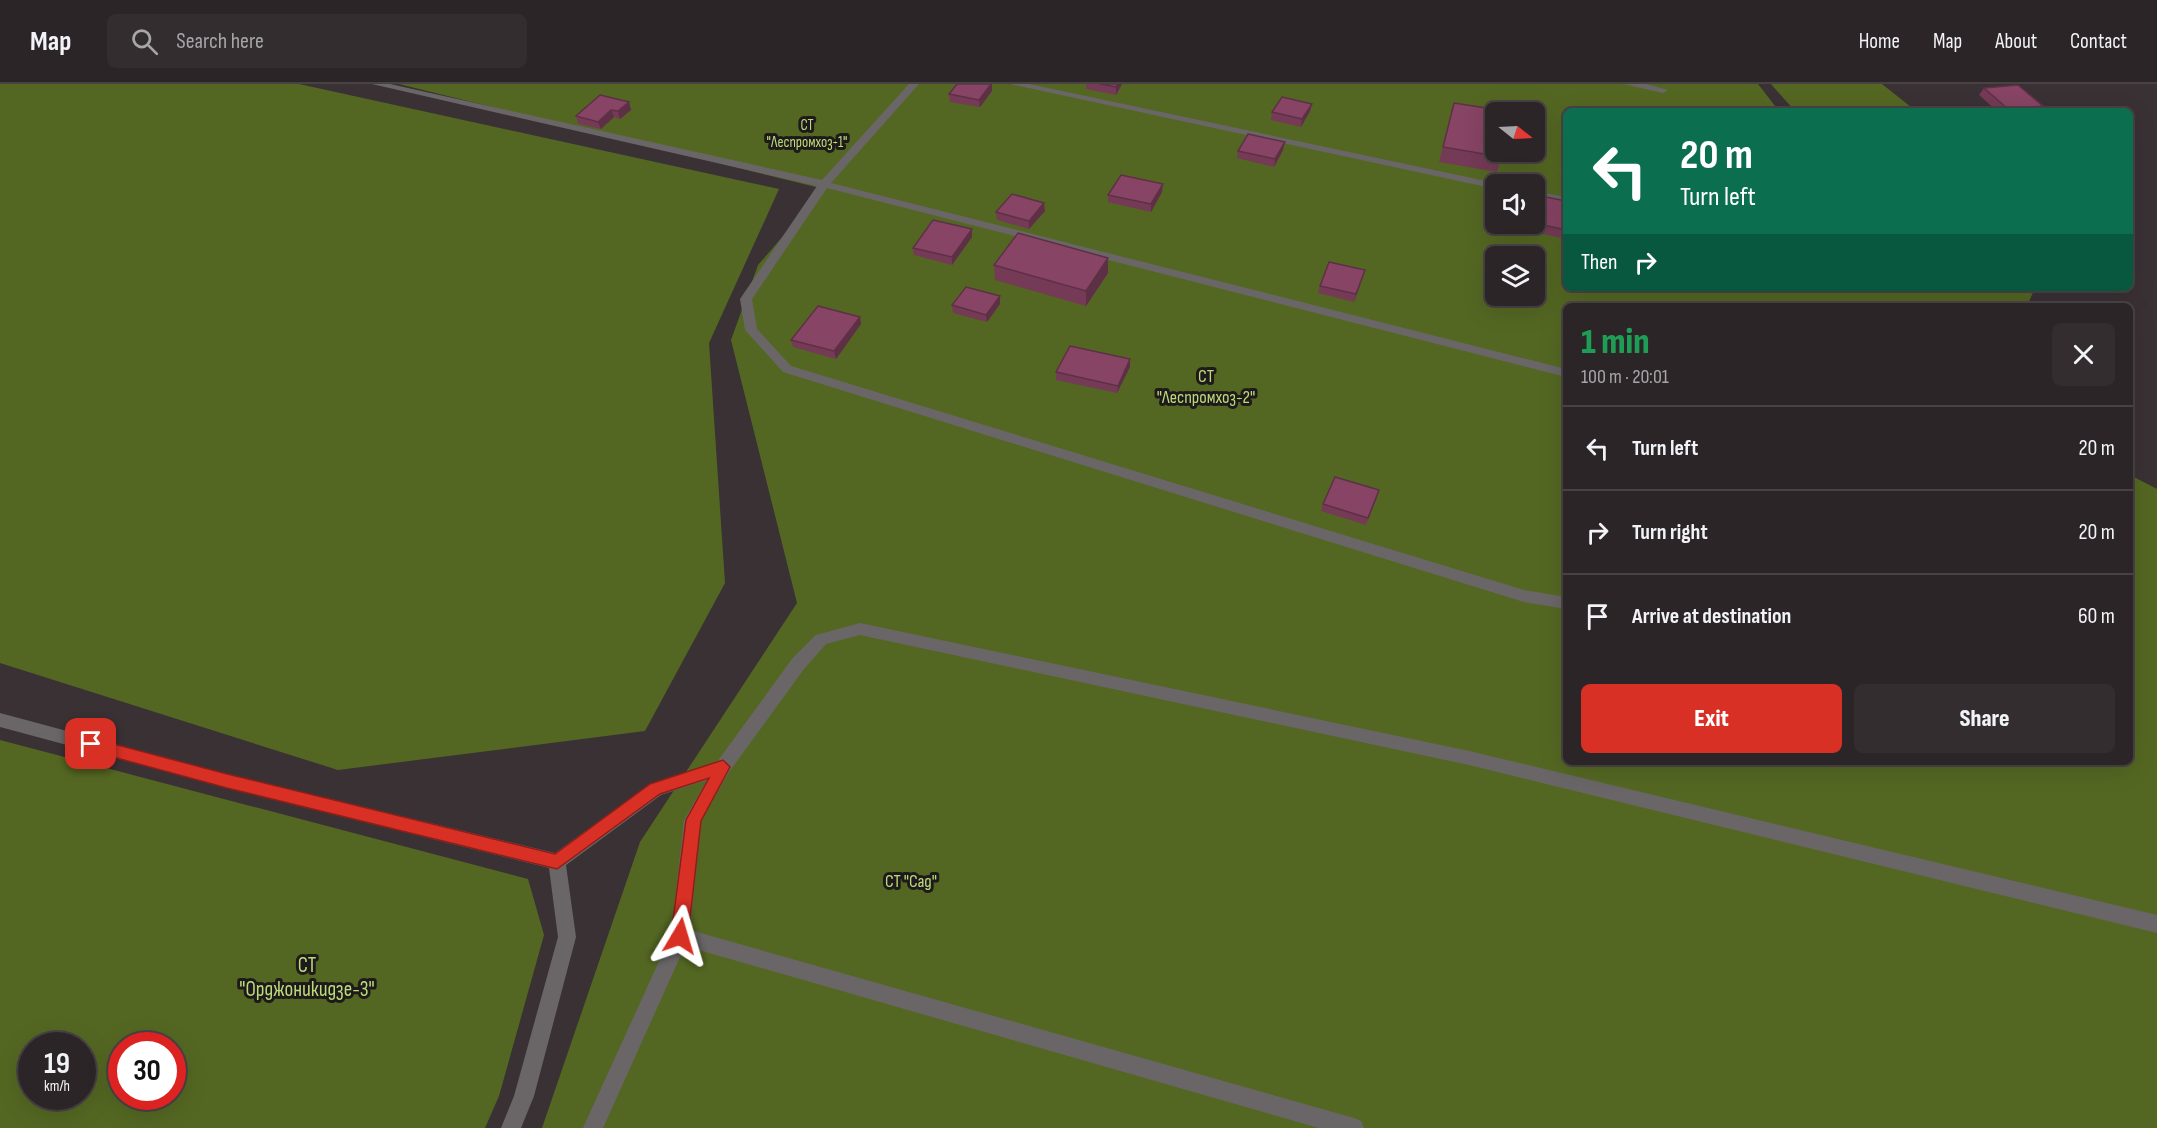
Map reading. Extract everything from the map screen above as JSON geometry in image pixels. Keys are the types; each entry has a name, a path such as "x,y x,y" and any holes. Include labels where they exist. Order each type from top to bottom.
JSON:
{"street":[{"path":"377,84 824,184 1563,372"},
{"path":"914,84 824,184 746,299 751,330 787,369 1524,596 1563,602"},
{"path":"1016,84 1485,184"},
{"path":"1629,84 1663,90"},
{"path":"1545,196 1563,199"},
{"path":"593,1128 680,936 693,820 723,767 790,673 821,639 860,629 1469,758 2157,924"},
{"path":"0,720 227,781 557,861 656,789 723,767"},
{"path":"511,1128 524,1096 567,937 557,861"},
{"path":"680,936 1354,1128"}],"green space":[{"path":"0,84 299,84 779,189 709,343 725,583 645,731 338,770 0,663"},
{"path":"399,84 1758,84 1777,108 1563,108 1563,291 2034,291 2028,303 1563,303 1563,765 2133,765 2133,477 2157,489 2157,1128 542,1128 640,842 797,603 731,340 758,265 824,189"},
{"path":"1771,84 1882,84 1912,108 1792,108"},
{"name":"СТ \"Орджоникидзе-3\"","path":"0,740 528,879 544,935 499,1096 485,1128 0,1128"}],"building":[{"path":"957,84 991,84 979,100 949,94"},
{"path":"1100,84 1118,84 1116,87"},
{"path":"2018,85 2043,106 2007,108 1984,88"},
{"path":"600,95 629,102 618,111 611,110 598,122 576,116"},
{"path":"1282,97 1312,104 1302,119 1272,112"},
{"path":"1454,103 1485,108 1485,154 1443,147"},
{"path":"1248,134 1285,142 1275,159 1238,151"},
{"path":"1121,175 1163,184 1151,204 1108,195"},
{"path":"1012,194 1044,203 1029,221 996,212"},
{"path":"1545,197 1563,200 1563,229 1545,225"},
{"path":"933,220 972,229 952,257 913,248"},
{"path":"1018,233 1108,258 1086,291 994,265"},
{"path":"1329,262 1365,270 1356,294 1320,286"},
{"path":"966,287 1000,296 986,315 952,305"},
{"path":"818,306 860,317 834,351 791,340"},
{"path":"1070,346 1130,359 1118,386 1056,372"},
{"path":"1335,477 1379,490 1368,518 1323,504"}],"route":[{"path":"91,744 227,781 557,861 656,789 723,767 693,820 680,936"}],"park label":[{"name":"СТ \"Леспромхоз-1\"","path":"807,134"},
{"name":"СТ \"Леспромхоз-2\"","path":"1206,386"},
{"name":"СТ \"Сад\"","path":"911,881"}]}
